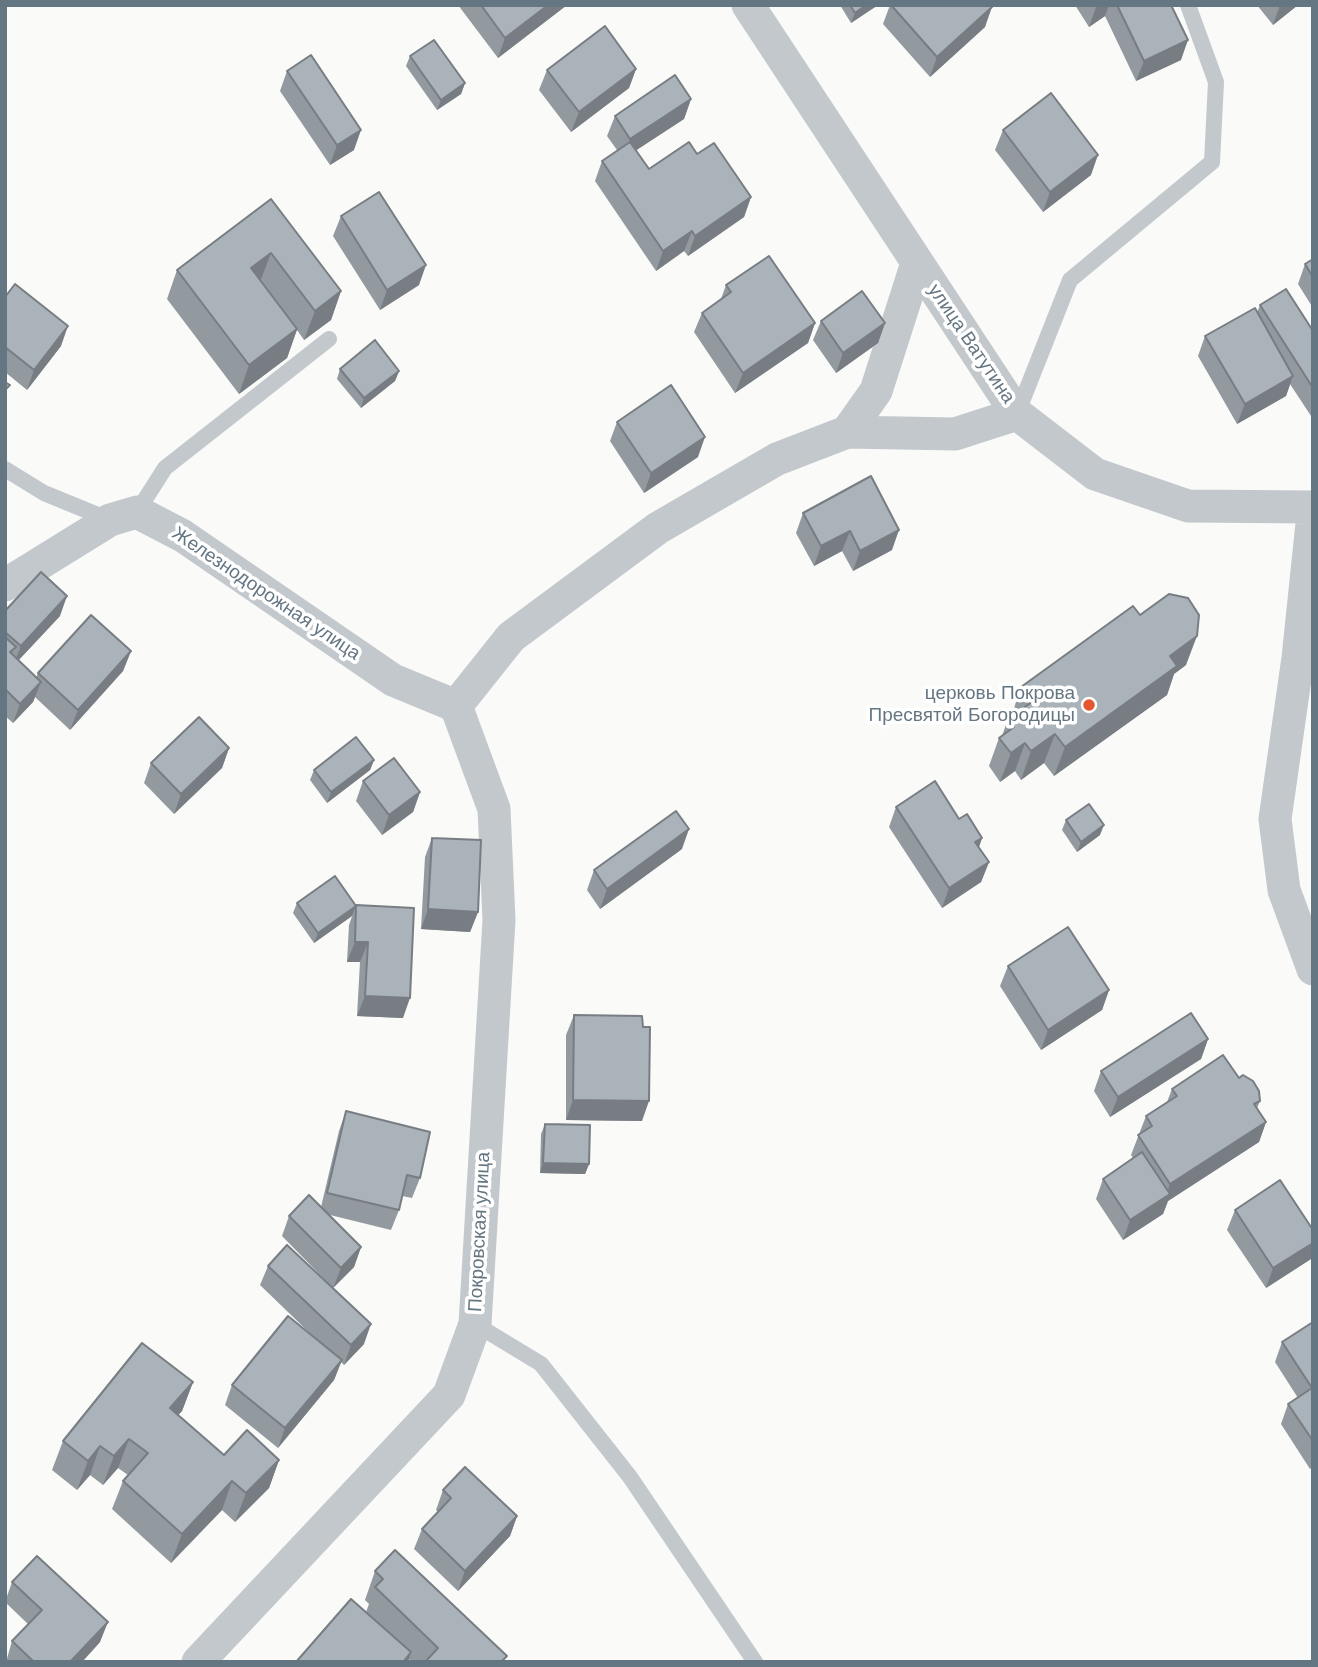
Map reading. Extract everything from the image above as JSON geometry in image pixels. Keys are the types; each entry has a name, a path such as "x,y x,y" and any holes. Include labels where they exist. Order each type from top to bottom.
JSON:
{"street":[{"name":"улица Ватутина","path":"748,5 1017,414 1096,474 1188,506 1313,507"},
{"path":"847,432 876,391 918,263"},
{"path":"456,706 511,637 658,528 777,459 847,432 954,434 1017,414"},
{"path":"1313,514 1298,658 1275,819 1284,890 1313,969"},
{"path":"5,584 123,516"},
{"name":"Железнодорожная улица","path":"123,516 183,536 393,680 456,706"},
{"name":"Покровская улица","path":"198,1662 449,1395 475,1324 499,920 494,809 456,706"}],"lane":[{"path":"1017,414 1070,280 1212,162 1216,82 1188,5"},
{"path":"5,469 44,494 123,516 165,468 329,340"},
{"path":"475,1324 541,1364 631,1477 755,1662"}],"building":[{"path":"481,5 548,5 505,38"},
{"path":"850,5 866,5 855,13"},
{"path":"891,5 990,5 992,7 937,57"},
{"path":"1117,5 1171,5 1188,40 1144,61"},
{"path":"605,26 636,69 579,112 547,70"},
{"path":"434,40 465,83 441,100 410,56"},
{"path":"311,55 361,130 337,145 287,71"},
{"path":"675,75 691,99 630,139 615,116"},
{"path":"1051,93 1098,155 1050,192 1003,130"},
{"path":"630,142 649,169 689,142 697,154 714,143 751,197 695,236 692,231 663,251 602,161"},
{"path":"379,192 426,265 387,290 341,216"},
{"path":"271,199 341,291 315,311 271,253 251,268 297,329 249,365 177,270"},
{"path":"769,256 815,323 743,373 702,313 731,292 726,285"},
{"path":"1313,259 1313,277 1305,264"},
{"path":"15,284 68,326 34,370 5,347 5,297"},
{"path":"1286,289 1313,331 1313,388 1260,305"},
{"path":"862,291 885,323 843,353 821,321"},
{"path":"1255,308 1293,376 1245,404 1205,336"},
{"path":"375,340 399,371 364,398 340,369"},
{"path":"671,385 705,437 651,473 617,422"},
{"path":"871,476 899,530 860,551 850,531 821,546 803,513"},
{"path":"41,572 67,596 21,646 5,632 5,611"},
{"name":"церковь Покрова Пресвятой Богородицы","path":"1169,594 1188,598 1199,615 1197,636 1170,656 1177,666 1065,747 1055,734 1031,751 1025,743 1011,753 999,738 1014,727 1008,719 1032,702 1021,687 1133,606 1140,615"},
{"path":"91,615 131,651 78,710 38,673"},
{"path":"5,637 16,647 10,652 41,682 20,704 5,689"},
{"path":"199,717 229,748 181,794 151,763"},
{"path":"356,737 374,760 331,792 314,770"},
{"path":"394,758 420,792 389,815 363,781"},
{"path":"935,781 959,819 967,814 982,838 975,842 989,862 949,888 896,807"},
{"path":"1089,804 1104,825 1081,842 1066,820"},
{"path":"676,811 689,829 607,889 594,870"},
{"path":"432,838 481,840 478,912 428,909"},
{"path":"335,876 356,906 318,933 297,903"},
{"path":"356,905 414,908 410,998 365,996 368,942 355,942"},
{"path":"1068,927 1109,990 1048,1030 1008,966"},
{"path":"1191,1013 1208,1039 1118,1097 1101,1071"},
{"path":"574,1015 642,1016 643,1027 650,1027 649,1101 573,1100"},
{"path":"1223,1055 1239,1078 1243,1075 1253,1081 1259,1091 1260,1101 1254,1104 1266,1122 1170,1184 1138,1135 1152,1126 1146,1116 1177,1096 1172,1089"},
{"path":"346,1111 430,1132 420,1178 407,1175 399,1210 327,1193"},
{"path":"545,1124 590,1125 589,1164 543,1163"},
{"path":"1142,1152 1170,1194 1130,1220 1103,1179"},
{"path":"1280,1180 1313,1230 1313,1243 1273,1268 1235,1210"},
{"path":"309,1195 361,1247 341,1268 289,1216"},
{"path":"287,1245 371,1324 351,1345 268,1266"},
{"path":"288,1316 342,1360 285,1428 232,1385"},
{"path":"1313,1322 1313,1441 1288,1404 1312,1388 1282,1342"},
{"path":"142,1343 193,1382 170,1408 224,1455 247,1430 279,1460 246,1493 232,1481 182,1534 123,1481 148,1453 129,1439 114,1456 100,1446 88,1461 63,1441"},
{"path":"465,1467 517,1516 465,1571 422,1529 451,1498 443,1490"},
{"path":"395,1550 507,1656 501,1662 425,1662 438,1648 375,1587 383,1579 375,1571"},
{"path":"37,1556 108,1622 70,1662 34,1662 12,1641 42,1610 12,1582"},
{"path":"351,1599 411,1652 403,1662 296,1662"}],"place":[{"name":"церковь Покрова Пресвятой Богородицы","path":"1089,705"}]}
